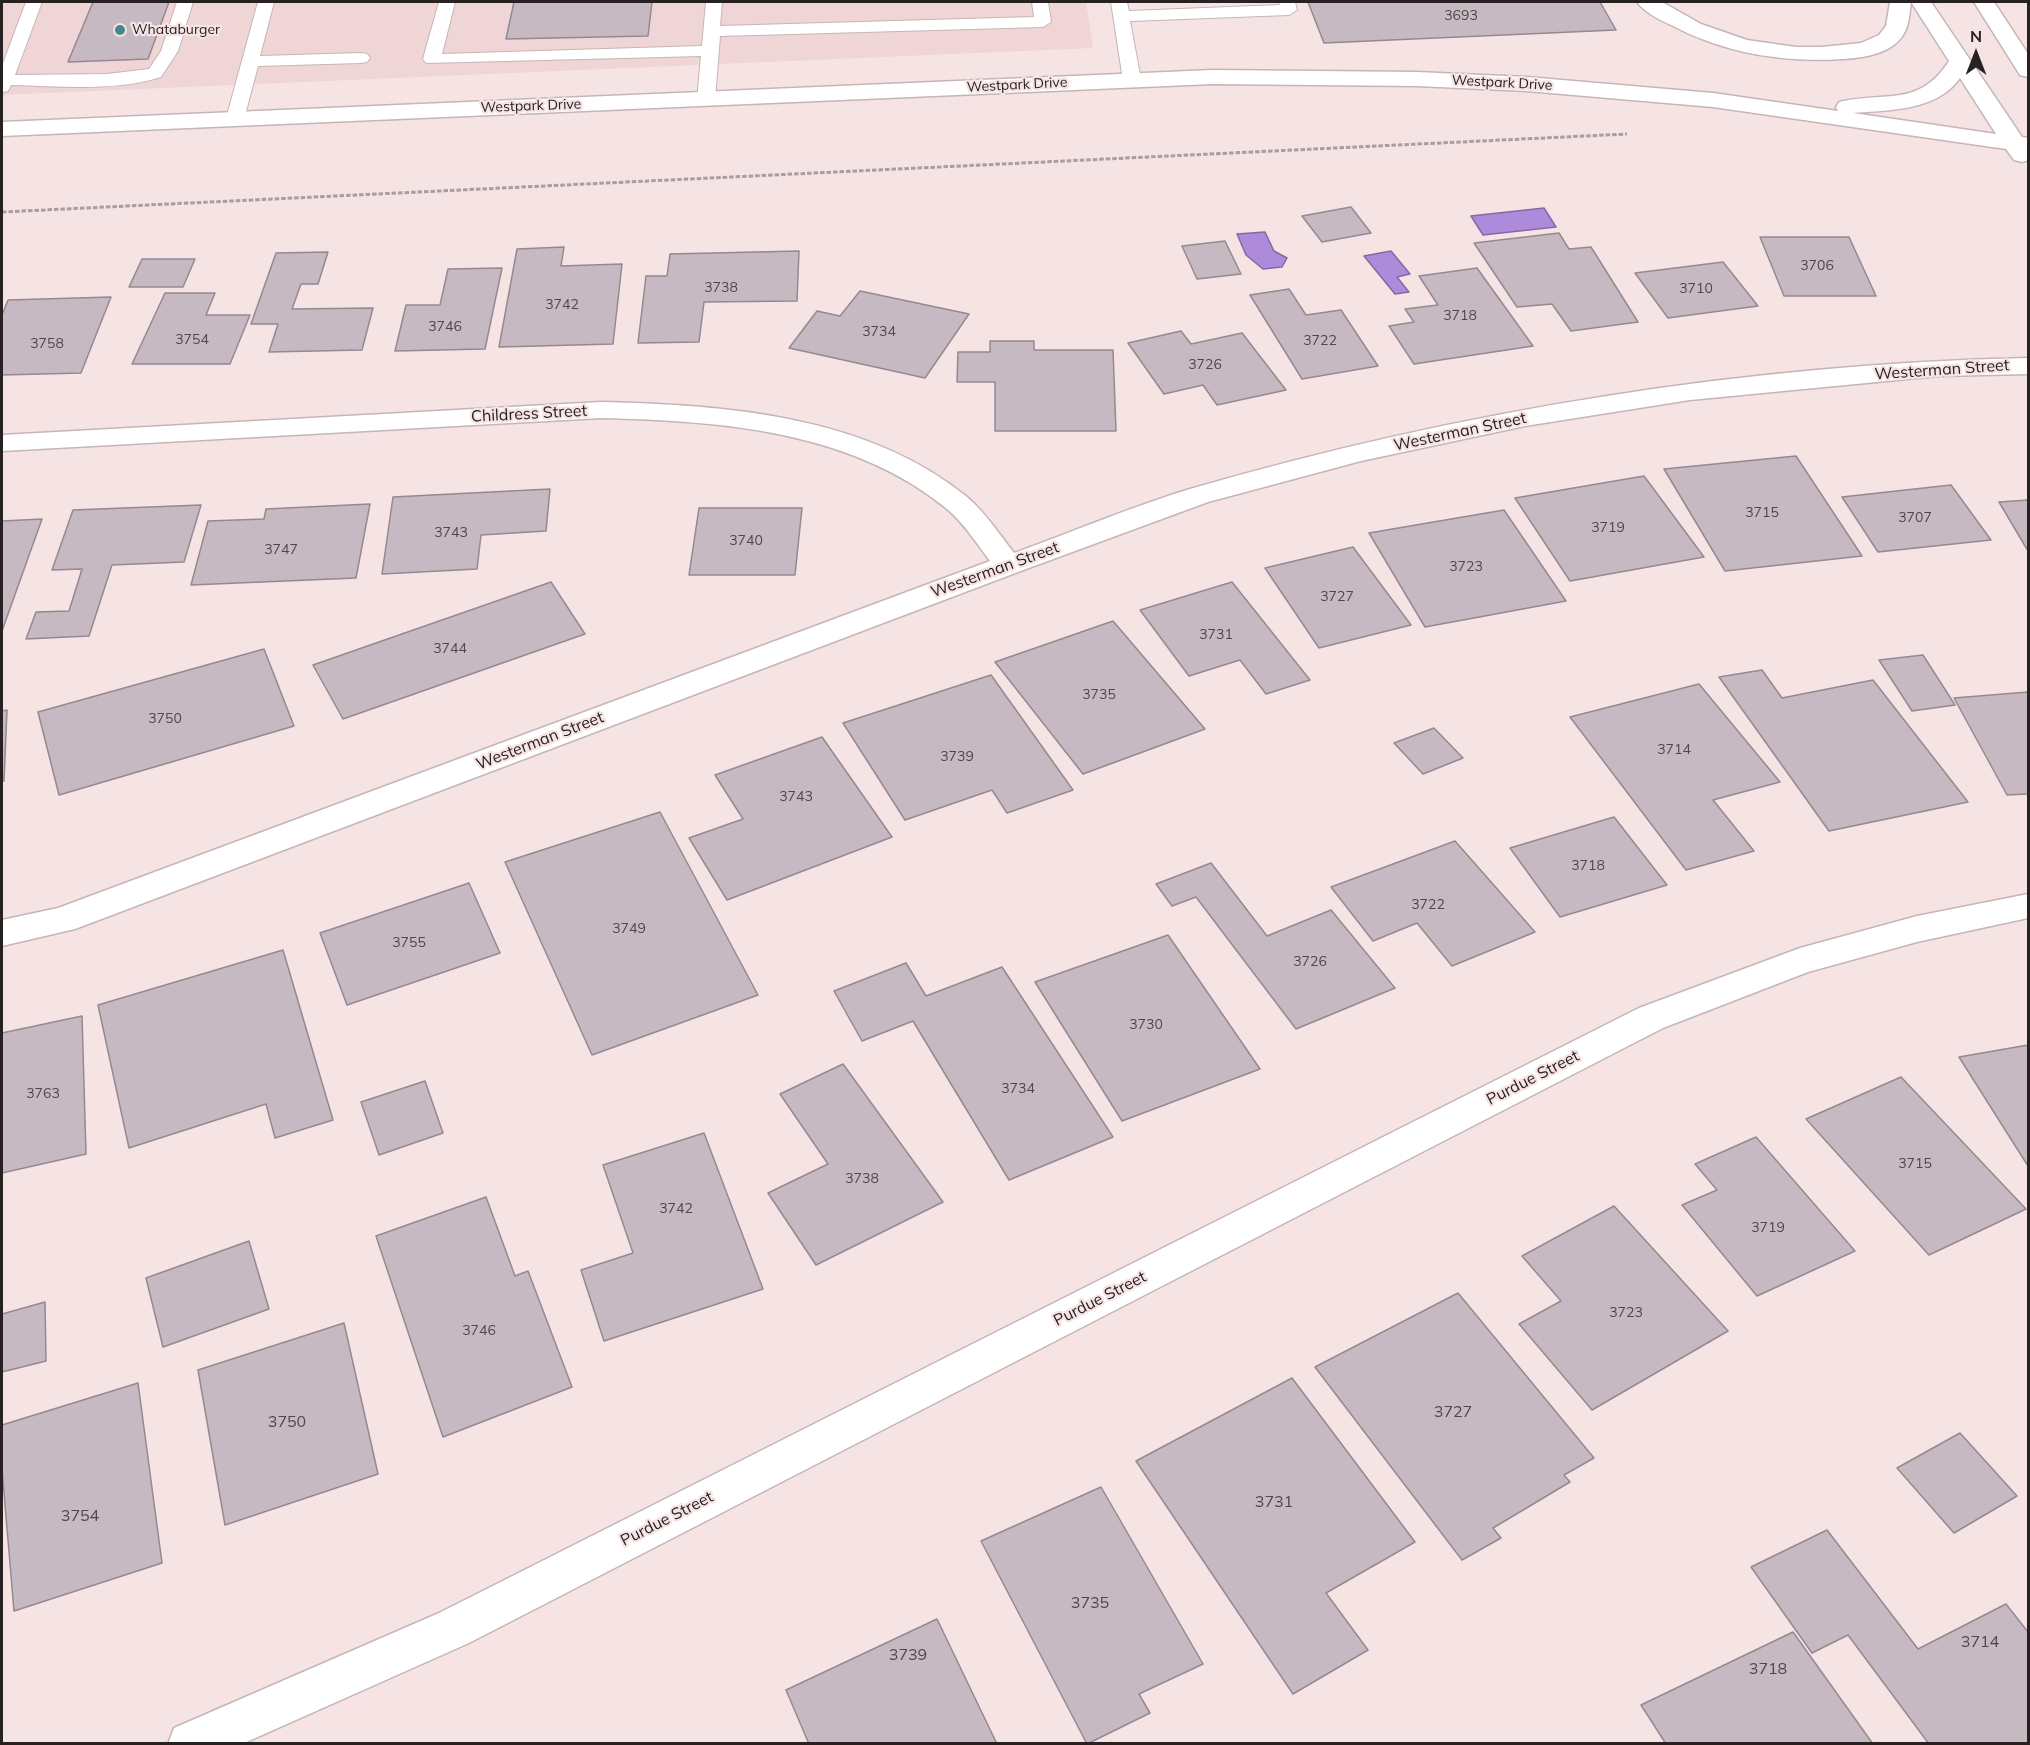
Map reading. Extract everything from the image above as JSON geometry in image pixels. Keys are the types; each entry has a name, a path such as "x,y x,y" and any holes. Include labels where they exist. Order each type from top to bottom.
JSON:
{"street":[{"path":"1648,2 1688,27 1749,48 1790,54 1823,55 1867,50 1880,44 1896,28 1900,2"},
{"path":"1920,2 2021,144 2028,164"},
{"path":"1984,2 2028,70"},
{"path":"1797,112 1903,101 1925,95 1943,85 1960,60"},
{"name":"Westpark Drive","path":"2,129 1213,77 1405,79 1516,83 1713,100 2021,144"},
{"name":"Westerman Street","path":"2,933 63,920 1008,565 1198,496 1358,453 1525,417 1690,392 1939,368 2028,366"},
{"name":"Childress Street","path":"2,443 601,410 656,410 752,419 791,428 868,452 916,474 958,503 1008,565"},
{"name":"Purdue Street","path":"190,1743 454,1628 1651,1018 1800,961 1917,929 2028,906"}],"lane":[{"path":"34,2 3,83 134,78 156,73 166,59 185,2"},
{"path":"235,119 266,2"},
{"path":"447,2 432,59 710,51"},
{"path":"706,100 714,2"},
{"path":"712,31 1043,22 1040,2"},
{"path":"1132,80 1120,9 1289,10 1287,2"},
{"path":"250,61 361,58"}],"path":[{"path":"2,212 1627,134"}],"shaded area":[{"path":"2,2 1086,2 1093,48 2,95"},
{"path":"1544,208 1556,227 1483,235 1471,216"},
{"path":"1265,232 1274,251 1287,258 1282,267 1263,269 1246,255 1237,234"},
{"path":"1391,251 1410,274 1397,277 1409,292 1395,294 1364,256"}],"building":[{"name":"Whataburger","path":"93,2 169,2 148,59 68,62"},
{"path":"514,2 652,2 648,36 506,39"},
{"path":"1308,2 1600,2 1616,30 1324,43"},
{"path":"1351,207 1371,233 1322,242 1302,216"},
{"path":"1559,233 1569,249 1591,247 1638,322 1571,331 1552,304 1517,307 1474,243"},
{"path":"1760,237 1849,237 1876,296 1784,296"},
{"path":"1225,241 1241,274 1197,279 1182,246"},
{"path":"564,247 561,266 622,264 613,344 499,347 517,249"},
{"path":"799,251 797,301 704,302 699,342 638,343 646,276 667,276 670,254"},
{"path":"328,252 318,284 301,284 292,309 373,308 362,350 269,352 278,324 251,324 276,253"},
{"path":"142,259 195,259 183,287 129,287"},
{"path":"1723,262 1758,306 1668,318 1635,273"},
{"path":"502,268 485,349 395,351 406,305 440,305 448,269"},
{"path":"1477,268 1533,346 1414,364 1389,326 1414,322 1405,309 1438,305 1419,276"},
{"path":"1289,289 1306,315 1341,310 1378,366 1302,379 1250,295"},
{"path":"860,291 969,314 925,378 789,348 817,311 840,316"},
{"path":"165,293 215,293 206,315 250,315 230,364 132,364"},
{"path":"111,297 81,373 2,375 2,315 8,300"},
{"path":"1181,331 1191,344 1242,333 1286,390 1217,405 1203,385 1164,394 1128,343"},
{"path":"990,341 1034,341 1034,350 1113,350 1116,431 995,431 995,382 957,382 958,352 990,352"},
{"path":"1796,456 1862,556 1725,571 1664,469"},
{"path":"1644,476 1704,557 1570,581 1515,498"},
{"path":"1951,485 1991,540 1878,552 1842,497"},
{"path":"550,489 546,531 481,535 477,569 382,574 393,497"},
{"path":"2028,500 2028,551 1999,502"},
{"path":"370,504 356,578 191,585 208,521 264,519 266,509"},
{"path":"201,505 184,562 112,565 89,636 26,639 36,612 69,611 82,569 52,570 73,510"},
{"path":"699,508 802,508 795,575 689,575"},
{"path":"1504,510 1566,601 1425,627 1369,533"},
{"path":"42,519 2,631 2,521"},
{"path":"1353,547 1411,625 1319,648 1265,568"},
{"path":"551,582 585,634 343,719 313,665"},
{"path":"1232,582 1310,680 1266,694 1240,660 1189,676 1140,610"},
{"path":"1113,621 1205,729 1083,774 995,662"},
{"path":"264,649 294,726 59,795 38,712"},
{"path":"1923,655 1955,705 1912,711 1879,660"},
{"path":"1762,670 1782,698 1873,680 1968,802 1829,831 1719,677"},
{"path":"991,675 1073,790 1007,813 992,790 905,820 843,723"},
{"path":"1699,684 1780,782 1713,800 1754,851 1686,870 1570,717"},
{"path":"2028,692 2028,794 2007,795 1954,698"},
{"path":"7,710 4,781 2,781 2,711"},
{"path":"1434,728 1463,758 1423,774 1394,743"},
{"path":"822,737 892,837 727,900 689,838 743,819 715,775"},
{"path":"660,812 758,995 592,1055 505,862"},
{"path":"1614,817 1667,885 1560,917 1510,848"},
{"path":"1455,841 1535,932 1452,966 1417,923 1373,941 1331,887"},
{"path":"1211,863 1267,936 1331,910 1395,988 1296,1029 1196,897 1172,906 1156,884"},
{"path":"469,883 500,953 347,1005 320,933"},
{"path":"1168,935 1260,1069 1122,1121 1035,982"},
{"path":"283,950 333,1120 275,1138 266,1104 129,1148 98,1005"},
{"path":"906,963 926,996 1002,967 1113,1137 1009,1180 913,1021 862,1041 834,991"},
{"path":"82,1016 86,1154 2,1173 2,1033"},
{"path":"2028,1045 2028,1166 1959,1057"},
{"path":"843,1064 943,1202 816,1265 768,1193 828,1164 780,1094"},
{"path":"1901,1077 2026,1209 1929,1255 1806,1119"},
{"path":"425,1081 443,1133 379,1155 361,1102"},
{"path":"704,1133 763,1289 604,1341 581,1270 633,1253 603,1165"},
{"path":"1756,1137 1855,1251 1757,1296 1682,1205 1717,1190 1695,1164"},
{"path":"486,1197 515,1276 528,1271 572,1387 443,1437 376,1236"},
{"path":"1614,1206 1728,1331 1592,1410 1519,1324 1561,1301 1522,1256"},
{"path":"249,1241 269,1309 163,1347 146,1278"},
{"path":"1458,1293 1594,1458 1564,1475 1570,1482 1493,1528 1501,1538 1462,1560 1315,1367"},
{"path":"45,1302 46,1361 2,1372 2,1314"},
{"path":"344,1323 378,1474 225,1525 198,1370"},
{"path":"1292,1378 1415,1542 1326,1593 1368,1650 1293,1694 1136,1461"},
{"path":"138,1383 162,1563 14,1611 2,1469 2,1425"},
{"path":"1960,1433 2017,1496 1954,1533 1897,1468"},
{"path":"1101,1487 1203,1664 1139,1694 1150,1713 1087,1744 981,1541"},
{"path":"1827,1530 1918,1649 2006,1604 2028,1632 2028,1744 1929,1744 1848,1635 1812,1653 1751,1567"},
{"path":"937,1619 997,1744 809,1744 786,1690"},
{"path":"1793,1632 1873,1744 1666,1744 1641,1705"}],"place":[{"name":"Whataburger","path":"120,30"}]}
